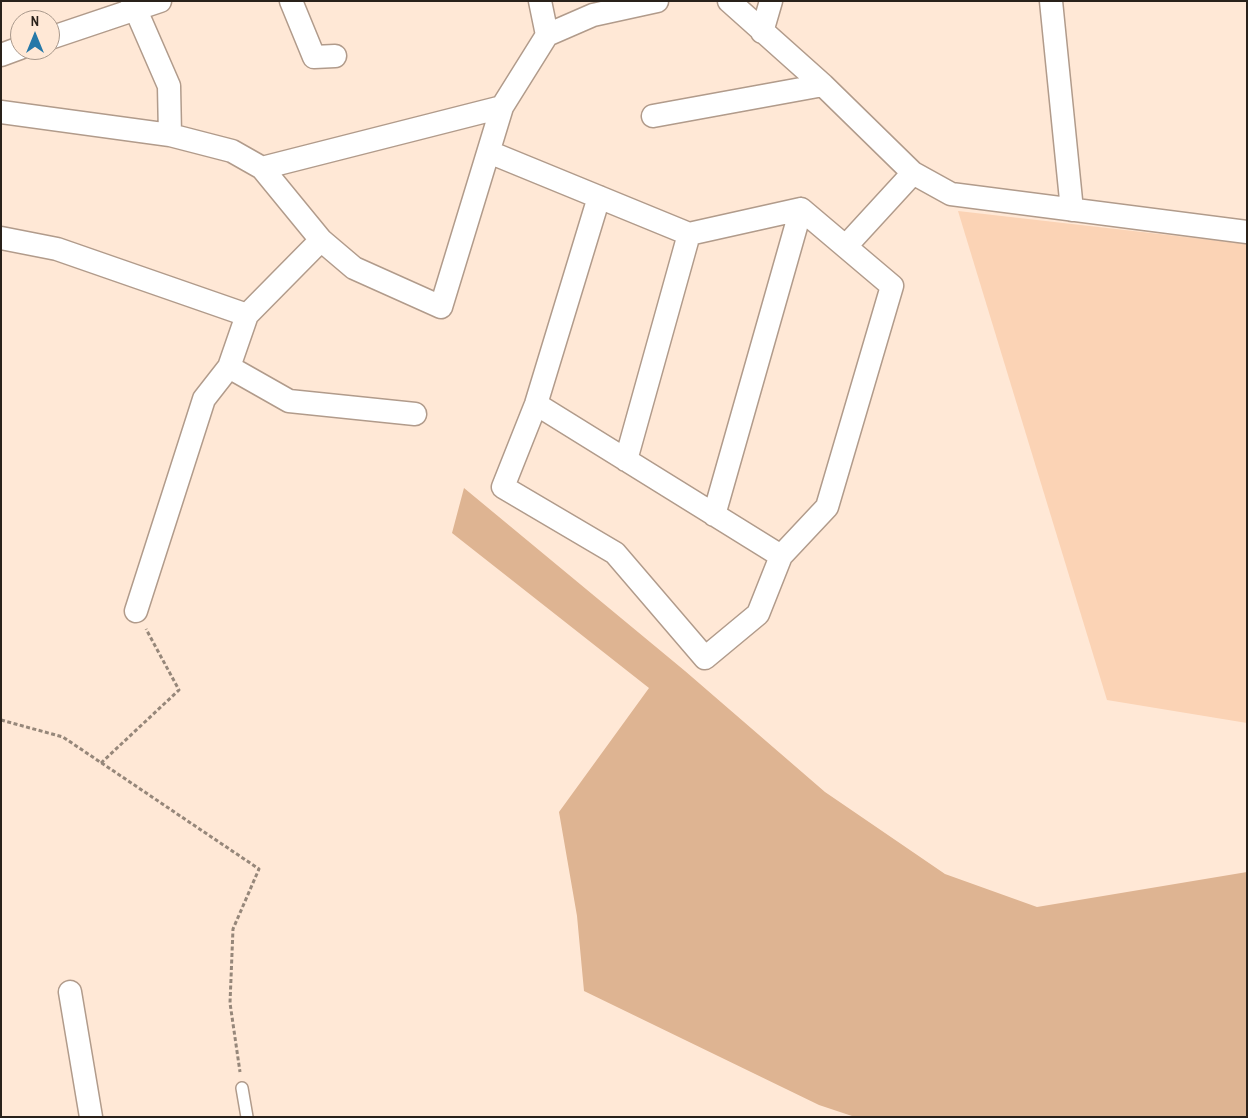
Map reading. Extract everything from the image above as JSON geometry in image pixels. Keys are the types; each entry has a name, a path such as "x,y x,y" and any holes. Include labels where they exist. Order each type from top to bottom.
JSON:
{"street":[{"path":"60,34 134,5 160,1"},
{"path":"291,1 314,58 335,56"},
{"path":"540,1 547,36"},
{"path":"1,112 170,135 232,151 262,168 321,240 354,268 442,307 502,107 547,36 593,15 657,1"},
{"path":"729,1 823,85 913,173 951,194 1247,232"},
{"path":"762,32 771,1"},
{"path":"1051,1 1072,210"},
{"path":"134,5 169,86 170,135"},
{"path":"653,116 823,85"},
{"path":"262,168 502,107"},
{"path":"489,152 689,234 801,209"},
{"path":"846,246 913,173"},
{"path":"600,198 536,404 503,487 615,553 705,658 758,614 781,556 827,507 892,286 801,209"},
{"path":"714,515 801,209"},
{"path":"626,460 689,234"},
{"path":"1,238 57,250 247,316"},
{"path":"136,611 204,399 229,368 247,316 321,240"},
{"path":"229,368 289,401 414,414"},
{"path":"536,404 781,556"},
{"path":"70,992 91,1117"}],"lane":[{"path":"242,1088 247,1117"}],"path":[{"path":"101,763 180,690 136,611"},
{"path":"1,720 18,723 63,737 259,869 233,929 230,1002 242,1088"}],"shaded area":[{"path":"958,211 1247,244 1247,723 1107,700"},
{"path":"464,488 685,671 825,792 945,874 1037,907 1247,872 1247,1117 855,1117 819,1105 584,991 577,916 559,812 649,688 452,533"}]}
